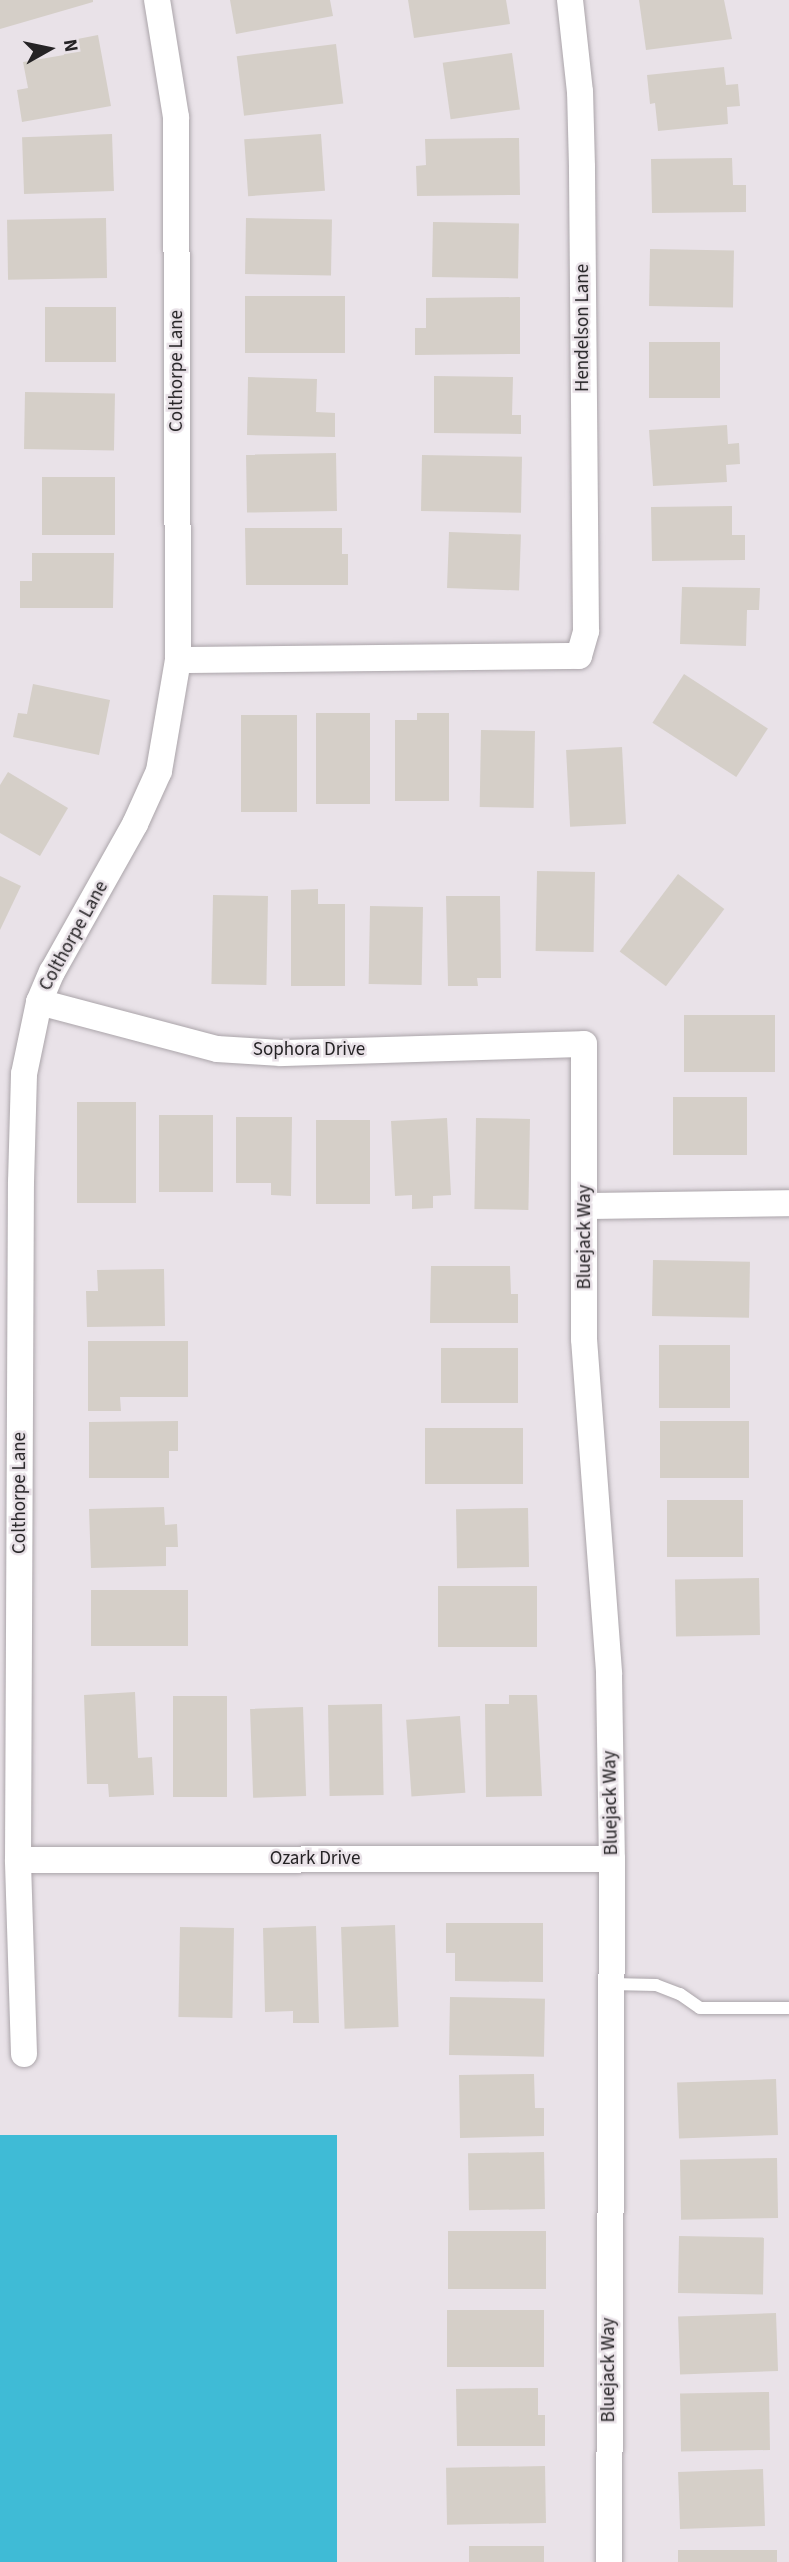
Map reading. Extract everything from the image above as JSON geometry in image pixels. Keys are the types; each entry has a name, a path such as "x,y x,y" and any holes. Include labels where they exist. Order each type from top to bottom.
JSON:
{"street":[{"name":"Colthorpe Lane","path":"24,2054 18,1860 21,1182 24,1074 39,1002 85,910 135,824 159,771 178,660 177,151 170,69 157,0"},
{"name":"Hendelson Lane","path":"178,660 579,656 586,631 582,167 580,92 570,0"},
{"name":"Sophora Drive","path":"39,1002 217,1049 281,1053 584,1044"},
{"name":"Bluejack Way","path":"584,1044 584,1339 608,1660 612,1859 609,2562"},
{"path":"585,1206 789,1203"},
{"name":"Ozark Drive","path":"18,1860 612,1859"}],"lane":[{"path":"611,1984 656,1985 680,1994 700,2008 789,2008"}],"water":[{"path":"0,2135 337,2135 337,2562 0,2562"}],"building":[{"path":"0,0 93,0 93,2 0,29"},
{"path":"230,0 330,0 333,16 236,34"},
{"path":"408,0 506,0 510,24 414,38"},
{"path":"639,0 724,0 732,39 646,50"},
{"path":"98,35 111,106 22,122 17,90 28,88 23,62 64,55 62,42"},
{"path":"336,44 343,104 244,116 237,56"},
{"path":"512,53 520,109 451,119 443,63"},
{"path":"724,67 726,85 738,84 740,106 727,107 728,124 658,131 655,103 650,104 647,75"},
{"path":"112,134 114,191 24,194 22,137"},
{"path":"321,134 325,191 248,196 244,139"},
{"path":"519,138 520,195 417,196 416,166 426,165 425,139"},
{"path":"732,158 733,185 746,185 746,212 652,213 651,159"},
{"path":"106,218 107,278 8,280 7,220"},
{"path":"246,218 332,220 331,275 245,274"},
{"path":"433,222 519,224 518,278 432,277"},
{"path":"650,249 734,250 733,307 649,306"},
{"path":"245,296 345,296 345,353 245,353"},
{"path":"520,297 520,354 415,355 415,328 426,328 426,298"},
{"path":"45,307 116,307 116,362 45,362"},
{"path":"649,342 720,342 720,398 649,398"},
{"path":"434,376 513,377 512,415 521,415 521,434 434,433"},
{"path":"248,377 317,379 316,412 335,413 335,437 247,435"},
{"path":"25,392 115,394 114,451 24,449"},
{"path":"727,425 728,444 739,443 740,464 726,465 727,482 653,486 649,430"},
{"path":"336,453 337,511 247,513 246,455"},
{"path":"422,455 522,457 521,513 421,511"},
{"path":"42,477 115,477 115,535 42,535"},
{"path":"732,506 732,535 745,535 745,560 652,561 651,507"},
{"path":"245,528 342,528 342,554 348,554 348,585 246,585"},
{"path":"449,532 521,535 519,590 447,588"},
{"path":"32,553 114,553 113,608 20,608 20,581 32,581"},
{"path":"682,587 760,588 759,610 747,610 746,646 680,644"},
{"path":"684,674 768,728 736,777 652,723"},
{"path":"33,684 110,700 99,755 13,737 18,713 27,714"},
{"path":"316,713 370,713 370,804 316,804"},
{"path":"417,713 449,713 449,801 395,801 395,720 417,720"},
{"path":"241,715 297,715 297,812 241,812"},
{"path":"481,730 535,731 534,808 480,807"},
{"path":"622,747 626,824 570,827 566,750"},
{"path":"8,772 68,808 40,856 0,833 0,785"},
{"path":"537,871 595,872 594,952 536,951"},
{"path":"678,874 724,909 666,986 620,951"},
{"path":"0,876 21,886 0,930"},
{"path":"318,889 318,904 345,904 345,986 291,986 291,890"},
{"path":"213,895 268,896 266,985 211,984"},
{"path":"446,896 500,896 501,978 477,978 478,986 448,986"},
{"path":"370,906 423,907 422,985 369,984"},
{"path":"684,1015 775,1015 775,1072 684,1072"},
{"path":"673,1097 747,1097 747,1155 673,1155"},
{"path":"77,1102 136,1102 136,1203 77,1203"},
{"path":"159,1115 213,1115 213,1192 159,1192"},
{"path":"236,1117 292,1117 291,1196 271,1195 271,1183 236,1183"},
{"path":"447,1118 451,1195 433,1196 433,1208 412,1209 412,1195 395,1196 391,1121"},
{"path":"476,1118 530,1119 528,1210 474,1209"},
{"path":"316,1120 370,1120 370,1204 316,1204"},
{"path":"653,1260 750,1262 749,1318 652,1316"},
{"path":"431,1266 510,1266 511,1294 518,1294 518,1323 430,1323"},
{"path":"164,1269 165,1326 87,1327 86,1291 98,1291 97,1270"},
{"path":"88,1341 188,1341 188,1397 120,1397 121,1411 88,1411"},
{"path":"659,1345 730,1345 730,1408 659,1408"},
{"path":"441,1348 518,1348 518,1403 441,1403"},
{"path":"178,1421 178,1451 169,1451 169,1478 89,1478 89,1422"},
{"path":"660,1421 749,1421 749,1478 660,1478"},
{"path":"425,1428 523,1428 523,1484 425,1484"},
{"path":"667,1500 743,1500 743,1557 667,1557"},
{"path":"164,1507 165,1525 177,1524 178,1547 166,1547 166,1566 91,1568 89,1509"},
{"path":"528,1508 529,1567 457,1568 456,1509"},
{"path":"759,1578 760,1635 676,1636 675,1579"},
{"path":"438,1586 537,1586 537,1647 438,1647"},
{"path":"91,1590 188,1590 188,1646 91,1646"},
{"path":"135,1692 138,1758 152,1757 154,1795 109,1797 108,1784 87,1784 84,1695"},
{"path":"509,1695 537,1695 542,1796 486,1797 485,1704 509,1704"},
{"path":"173,1696 227,1696 227,1797 173,1797"},
{"path":"382,1704 384,1795 330,1796 328,1705"},
{"path":"303,1707 306,1796 253,1798 250,1709"},
{"path":"460,1716 465,1793 412,1797 406,1720"},
{"path":"446,1923 543,1923 543,1982 455,1981 455,1953 446,1953"},
{"path":"395,1925 399,2027 345,2029 341,1927"},
{"path":"316,1926 319,2023 293,2023 293,2011 265,2012 263,1928"},
{"path":"180,1927 234,1928 232,2018 178,2017"},
{"path":"450,1997 545,1999 544,2057 449,2055"},
{"path":"534,2074 535,2108 544,2108 544,2136 460,2138 459,2075"},
{"path":"776,2079 778,2135 679,2138 677,2082"},
{"path":"544,2152 545,2209 469,2210 468,2153"},
{"path":"777,2158 778,2218 681,2220 680,2160"},
{"path":"448,2231 546,2231 546,2289 448,2289"},
{"path":"679,2236 764,2237 763,2294 678,2293"},
{"path":"447,2310 544,2310 544,2367 447,2367"},
{"path":"776,2313 778,2371 680,2374 678,2316"},
{"path":"538,2388 538,2415 545,2415 545,2446 457,2446 456,2389"},
{"path":"769,2392 770,2450 681,2452 680,2394"},
{"path":"545,2466 546,2523 447,2525 446,2468"},
{"path":"763,2469 765,2526 680,2529 678,2472"},
{"path":"469,2546 544,2546 544,2562 469,2562"},
{"path":"678,2550 777,2550 777,2562 678,2562"}]}
